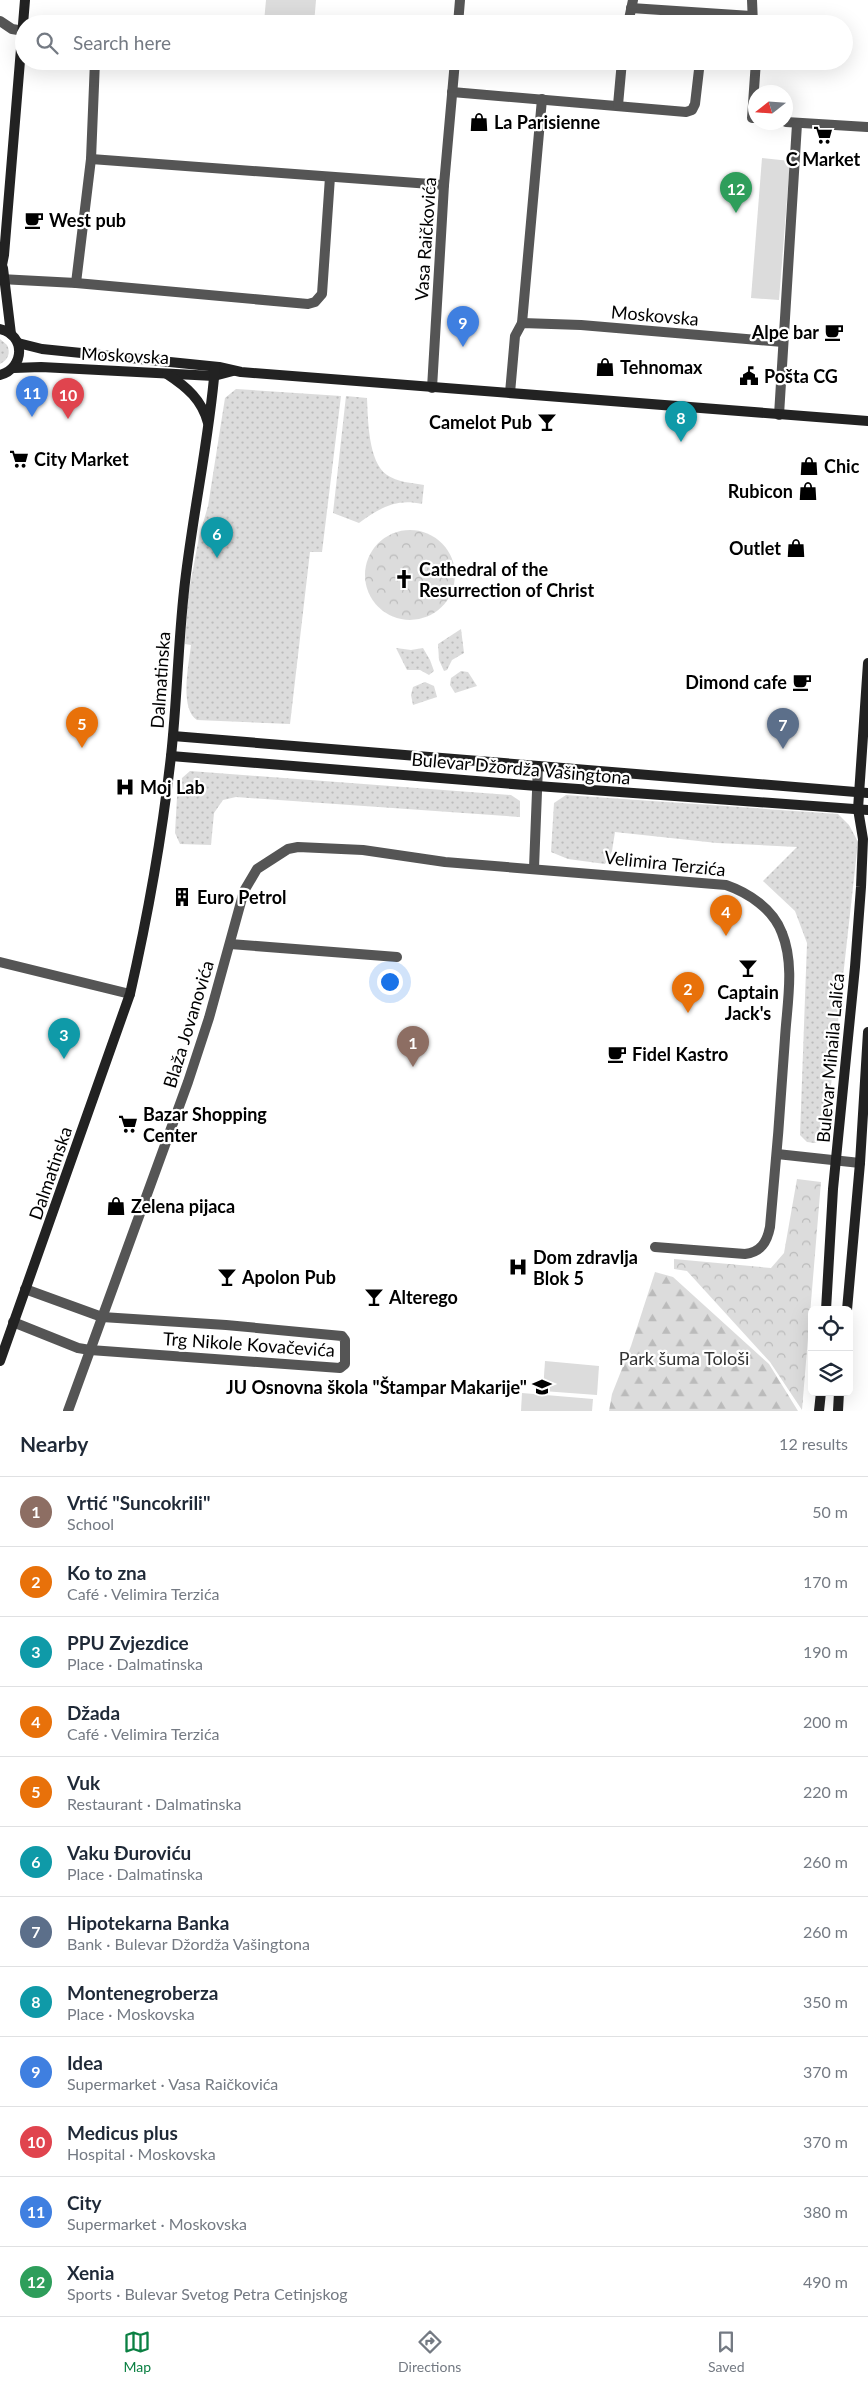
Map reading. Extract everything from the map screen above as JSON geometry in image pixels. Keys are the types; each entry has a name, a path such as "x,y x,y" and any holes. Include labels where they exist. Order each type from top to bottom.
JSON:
{"main road":[{"path":"24,15 25,0"},
{"path":"11,334 2,275 2,255 19,70"},
{"path":"0,328 11,334 18,343 19,356 14,368 0,375"},
{"name":"Moskovska","path":"18,343 46,350 215,371"},
{"name":"Moskovska","path":"14,368 41,367 167,374 233,371 868,422"},
{"name":"Dalmatinska","path":"0,1361 130,994 142,946 159,855 173,736 186,574 209,429 215,371"},
{"path":"167,374 194,395 202,408 209,429"},
{"name":"Bulevar Mihaila Lalića","path":"826,1306 861,887 868,662"},
{"name":"Bulevar Džordža Vašingtona","path":"173,736 864,793"},
{"name":"Bulevar Džordža Vašingtona","path":"171,756 537,786 863,809"},
{"name":"Bulevar Mihaila Lalića","path":"847,1306 860,1163 868,1032"},
{"path":"819,1411 821,1396"},
{"path":"838,1411 840,1396"}],"street":[{"path":"459,15 460,0"},
{"path":"752,0 752,15"},
{"path":"632,4 718,15"},
{"path":"0,21 15,30"},
{"path":"76,283 90,159 95,70"},
{"name":"Vasa Raičkovića","path":"432,388 444,184 454,70"},
{"path":"618,105 621,70"},
{"path":"452,92 686,112 692,110 696,104 699,70"},
{"path":"754,85 755,70"},
{"path":"510,393 515,336 522,323 542,99"},
{"path":"793,123 868,125"},
{"path":"779,415 797,124"},
{"path":"90,159 444,184"},
{"path":"2,275 308,304 315,302 322,294 330,177"},
{"name":"Moskovska","path":"522,323 581,325 783,342"},
{"path":"534,868 538,766"},
{"name":"Velimira Terzića","path":"279,854 298,847 351,849 445,862 726,885 742,890 766,909 782,932 789,961 777,1154 767,1241 756,1251 745,1254 654,1247"},
{"name":"Blaža Jovanovića","path":"68,1411 188,1082 244,891 249,879 257,869 279,854"},
{"path":"230,944 397,957"},
{"path":"0,962 130,994"},
{"path":"777,1154 860,1163"},
{"path":"25,1289 89,1314 102,1316"},
{"name":"Trg Nikole Kovačevića","path":"90,1350 340,1368 344,1364 345,1340 342,1336 102,1316"},
{"path":"13,1322 78,1348 90,1350"}],"green space":[{"path":"266,0 316,0 315,15 265,15"},
{"path":"762,158 790,161 779,300 751,298"},
{"path":"0,339 7,345 9,353 7,358 0,364"},
{"path":"236,389 341,396 322,552 310,552 290,724 197,720 191,714 188,706 186,685 191,645 185,644 188,596 199,537 208,506 225,398"},
{"path":"346,396 367,398 370,440 376,460 387,475 405,482 424,485 422,504 413,502 396,503 381,509 359,523 333,513"},
{"path":"410,530 427,534 442,543 451,558 455,575 451,592 442,607 427,616 410,620 393,616 378,607 369,592 365,575 369,558 378,543 393,534"},
{"path":"461,629 464,653 452,660 447,670 444,671 439,660 438,644"},
{"path":"396,648 411,650 423,648 434,671 429,675 420,670 407,670"},
{"path":"461,671 468,672 477,686 455,693 450,685 451,678"},
{"path":"425,682 434,686 437,697 413,705 411,695 413,687"},
{"path":"190,771 511,795 520,801 520,817 236,797 223,800 214,813 211,845 180,844 175,833 177,797 182,778"},
{"path":"566,795 838,814 849,825 858,842 825,1139 815,1143 807,1142 800,1135 807,943 795,911 763,881 797,847 717,843 615,832 612,851 605,864 568,859 551,852 554,803"},
{"path":"797,1179 821,1182 811,1306 808,1306 808,1338 802,1410 770,1362 687,1271 674,1269 674,1259 771,1268 784,1253"},
{"name":"Park šuma Tološi","path":"655,1272 673,1277 769,1364 798,1411 609,1411 612,1394 631,1346"},
{"path":"545,1361 599,1366 597,1395 543,1391"},
{"path":"522,1393 593,1399 592,1411 521,1411"}],"place":[{"name":"La Parisienne","path":"479,122"},
{"name":"C Market","path":"823,135"},
{"name":"Xenia","path":"736,213"},
{"name":"West pub","path":"34,220"},
{"name":"Alpe bar","path":"834,332"},
{"name":"Idea","path":"463,347"},
{"name":"Tehnomax","path":"605,367"},
{"name":"Pošta CG","path":"749,376"},
{"name":"City","path":"32,417"},
{"name":"Medicus plus","path":"68,419"},
{"name":"Camelot Pub","path":"547,422"},
{"name":"Montenegroberza","path":"681,442"},
{"name":"City Market","path":"19,459"},
{"name":"Chic","path":"809,466"},
{"name":"Rubicon","path":"808,491"},
{"name":"Outlet","path":"796,548"},
{"name":"Vaku Đuroviću","path":"217,558"},
{"name":"Cathedral of the Resurrection of Christ","path":"404,579"},
{"name":"Dimond cafe","path":"802,682"},
{"name":"Vuk","path":"82,748"},
{"name":"Hipotekarna Banka","path":"783,749"},
{"name":"Moj Lab","path":"125,787"},
{"name":"Euro Petrol","path":"182,897"},
{"name":"Džada","path":"726,936"},
{"name":"Captain Jack's","path":"748,968"},
{"name":"Ko to zna","path":"688,1013"},
{"name":"Fidel Kastro","path":"617,1054"},
{"name":"PPU Zvjezdice","path":"64,1059"},
{"name":"Vrtić \"Suncokrili\"","path":"413,1067"},
{"name":"Bazar Shopping Center","path":"128,1124"},
{"name":"Zelena pijaca","path":"116,1206"},
{"name":"Dom zdravlja Blok 5","path":"518,1267"},
{"name":"Apolon Pub","path":"227,1277"},
{"name":"Alterego","path":"374,1297"},
{"name":"JU Osnovna škola \"Štampar Makarije\"","path":"542,1387"}]}
